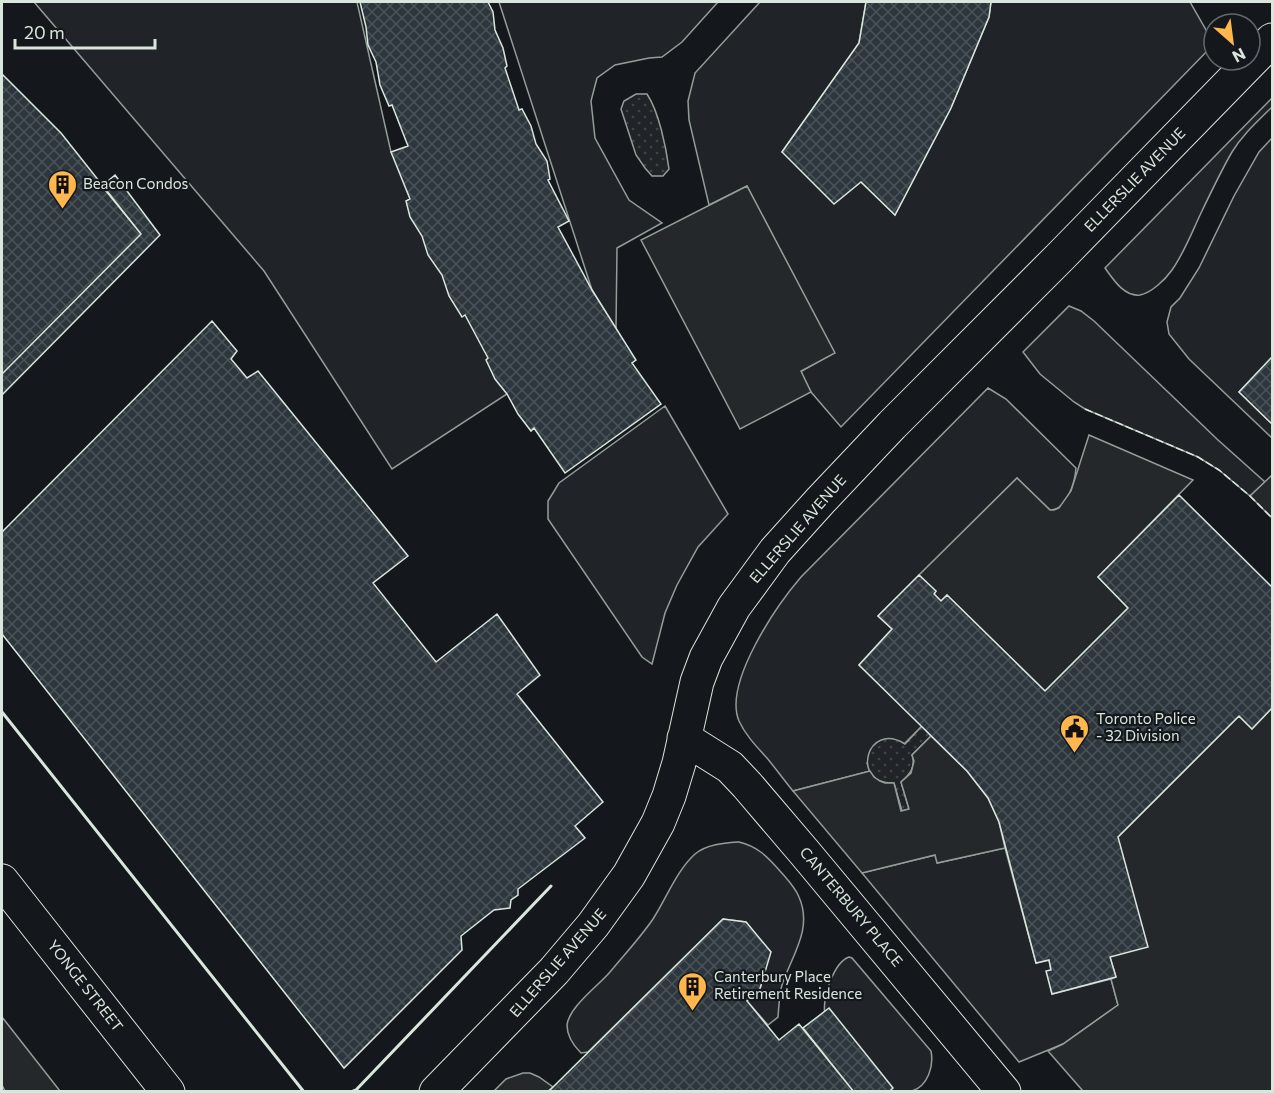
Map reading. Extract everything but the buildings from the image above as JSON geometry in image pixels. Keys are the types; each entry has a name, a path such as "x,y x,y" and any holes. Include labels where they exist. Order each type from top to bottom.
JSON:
{"street":[{"name":"ELLERSLIE AVENUE","path":"436,1092 554,971 612,901 658,823 674,780 697,682 706,658 734,608 781,545 892,425 1272,40"},
{"name":"CANTERBURY PLACE","path":"684,738 730,768 747,785 1004,1092"},
{"name":"YONGE STREET","path":"2,881 168,1092"}],"shaded area":[{"path":"34,2 357,2 391,152 507,394 392,469 264,271"},
{"path":"499,2 718,2 682,42 662,57 615,65 597,78 591,101 595,138 629,200 662,223 617,248 616,329 592,290"},
{"path":"760,2 866,2 859,43 782,152 861,182 895,215 951,108 989,17 991,2 1190,2 1202,23 1202,56 841,427 811,392 800,372 834,353 747,186 709,205 689,120 688,101 695,73"},
{"path":"636,94 647,94 658,120 669,169 663,176 652,176 636,155 621,109 624,101"},
{"path":"1272,98 1272,107 1236,145 1212,189 1184,250 1169,274 1158,286 1144,294 1134,295 1124,290 1105,268"},
{"path":"1272,138 1272,357 1239,392 1272,424 1272,438 1189,359 1169,334 1167,322 1171,307 1180,298 1199,268 1234,196 1259,152"},
{"path":"747,186 835,353 801,371 811,392 740,429 641,240"},
{"path":"1069,306 1081,311 1094,321 1265,482 1250,496 1219,470 1198,457 1085,409 1040,374 1023,352"},
{"path":"988,388 1006,399 1076,468 1069,494 1061,505 1050,510 1017,478 878,616 892,629 859,665 922,726 904,744 867,763 870,771 793,791 748,736 739,721 736,705 739,686 755,645 779,606 801,577"},
{"path":"665,406 728,514 698,547 677,585 665,613 652,664 642,657 548,519 548,501 559,483"},
{"path":"1089,435 1193,480 1098,577 1128,608 1045,691 947,595 941,601 934,594 936,591 919,575 1017,478 1050,510 1059,508 1071,491"},
{"path":"1272,475 1272,518 1250,496"},
{"path":"1272,708 1272,1091 1083,1091 1048,1051 1063,1044 1118,1005 1111,979 1116,977 1110,957 1118,837 1239,716 1252,729"},
{"path":"922,726 931,736 912,755 911,770 901,782 909,809 902,811 894,783 880,781 872,774 868,765 868,755 873,746 881,740 892,739 905,744"},
{"path":"931,736 967,771 988,798 999,822 1005,848 937,863 935,855 862,873 793,791 870,771 880,781 894,783 901,811 909,809 901,782 911,773 914,761 912,755"},
{"path":"739,842 757,849 771,861 795,890 803,909 804,920 800,942 782,985 778,1017 768,1025 747,1001 759,992 770,952 746,922 723,919 588,1052 581,1053 571,1040 567,1029 573,1011 643,933 683,868 695,854 711,846"},
{"path":"1005,848 1036,963 1049,960 1051,970 1047,971 1052,994 1111,979 1118,1005 1063,1044 1019,1062 862,873 935,855 938,863"},
{"path":"849,957 931,1051 932,1063 929,1075 922,1085 912,1091 888,1091 825,1015 825,1000 830,982 838,966"},
{"path":"2,1017 60,1091 5,1091 2,1085"},
{"path":"523,1073 539,1077 553,1087 548,1091 494,1091 506,1079"}],"fence":[{"path":"1085,409 1198,457 1219,470 1272,518"}],"wall":[{"path":"2,712 304,1092"},
{"path":"351,1092 356,1090 551,886"}],"place":[{"name":"Beacon Condos","path":"62,210"},
{"name":"Toronto Police - 32 Division","path":"1075,754"},
{"name":"Canterbury Place Retirement Residence","path":"693,1012"}]}
